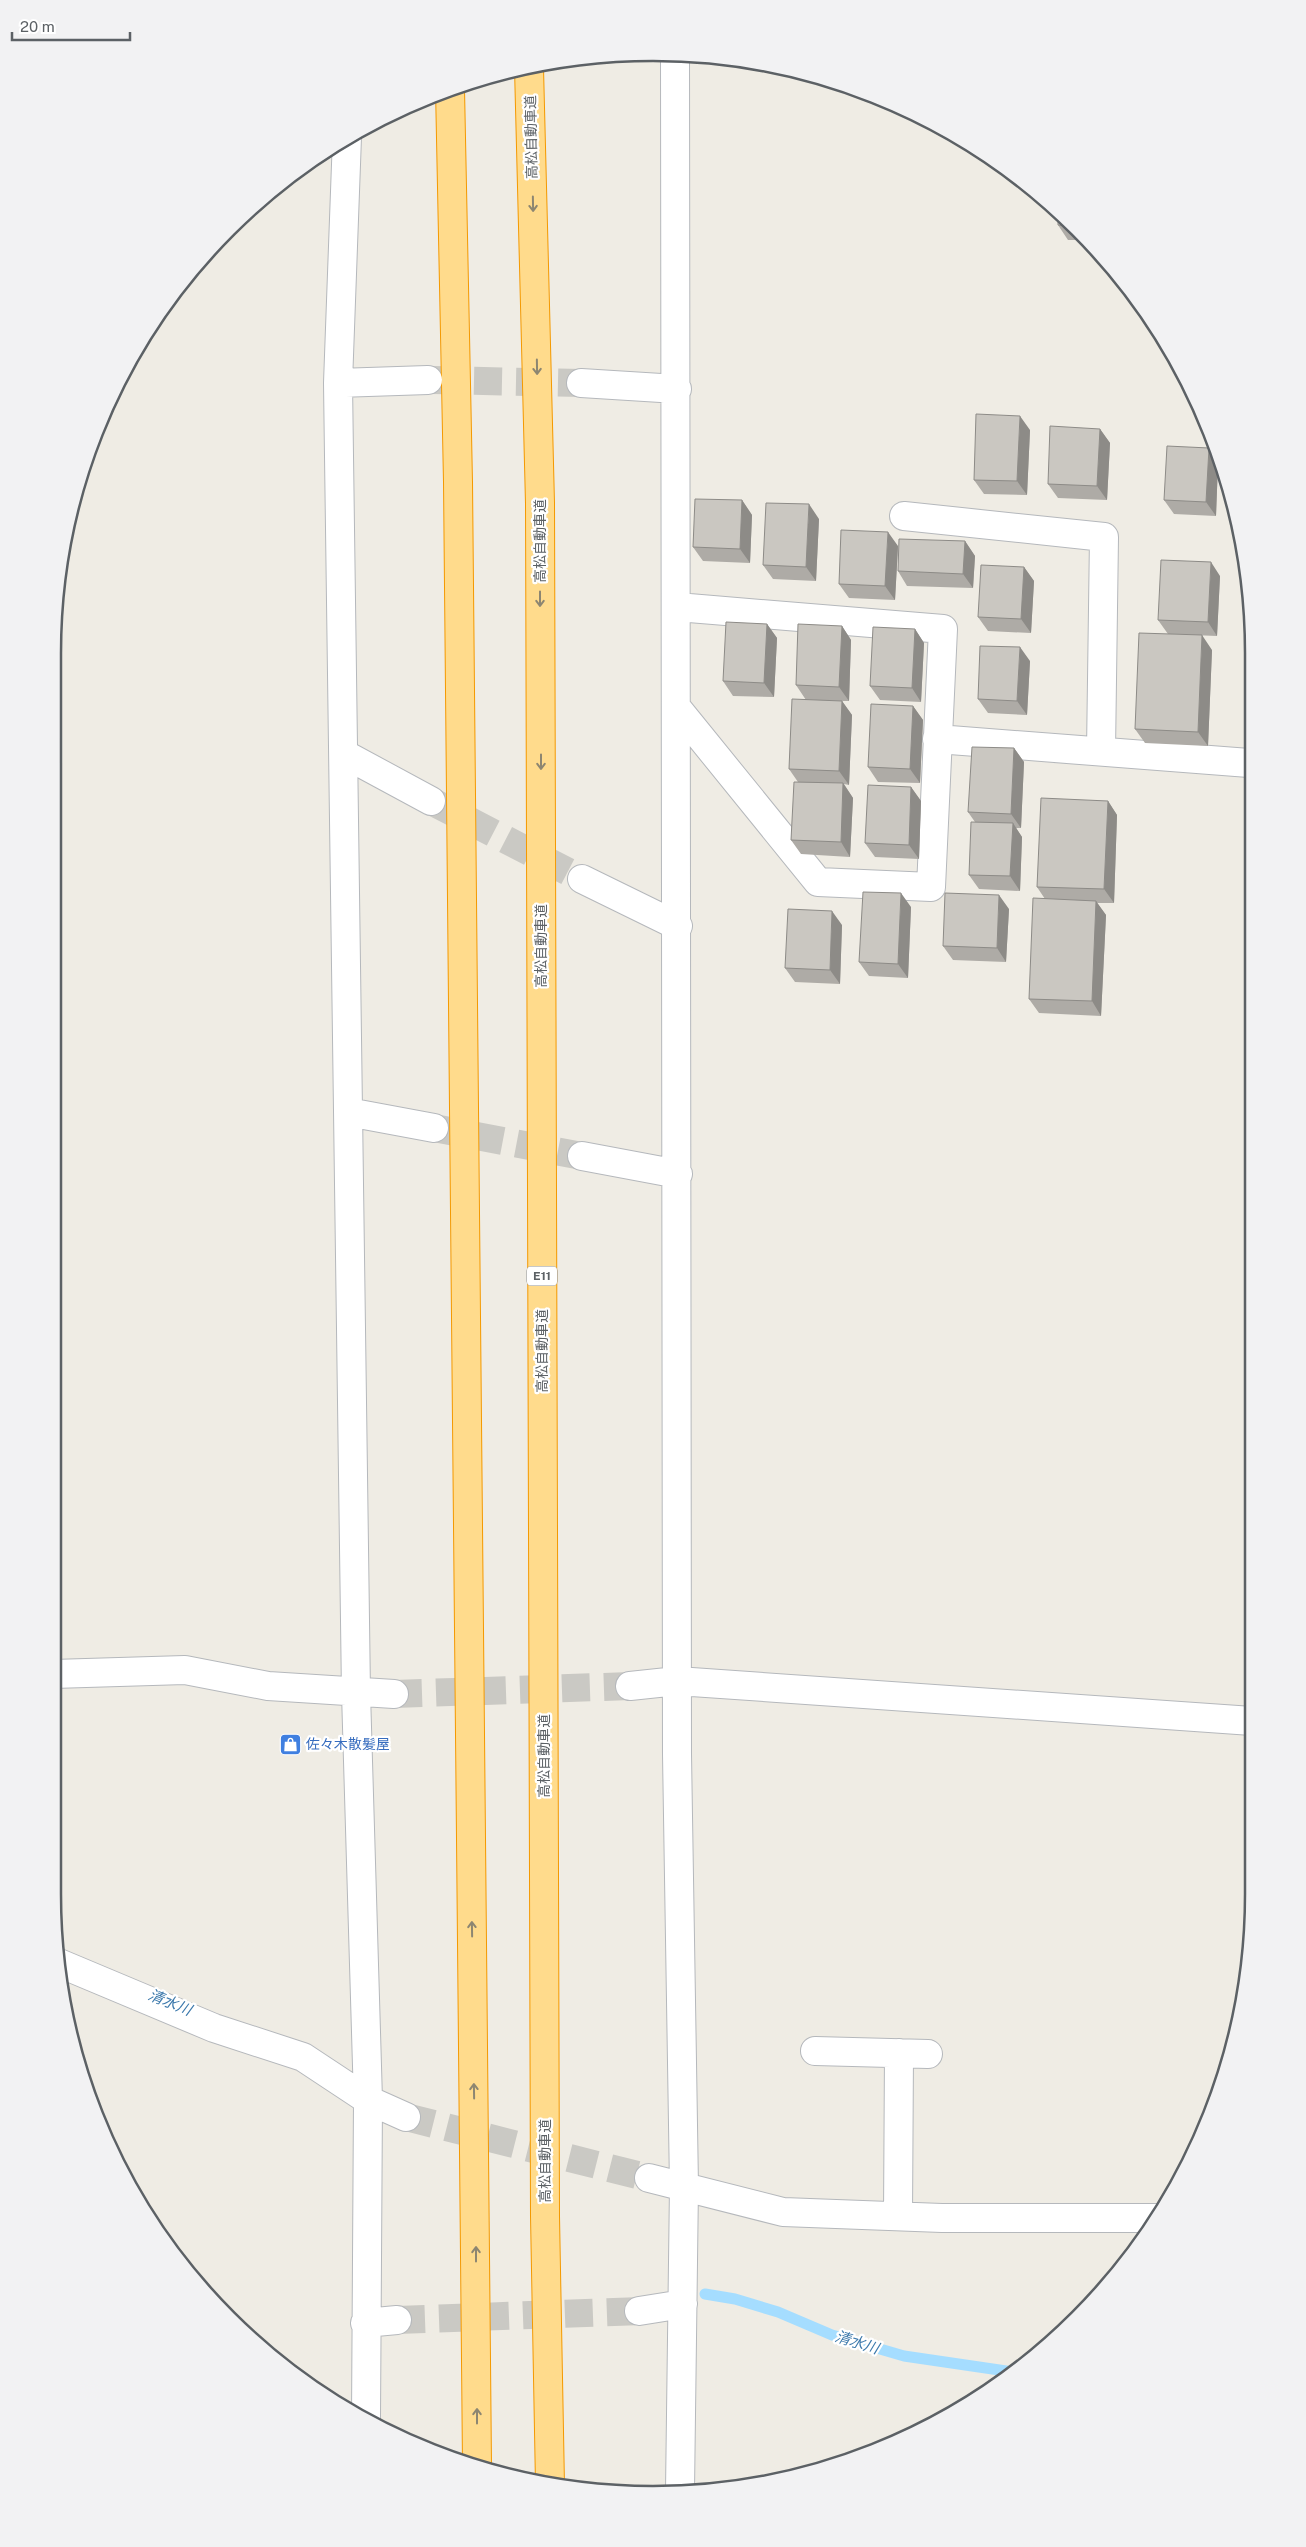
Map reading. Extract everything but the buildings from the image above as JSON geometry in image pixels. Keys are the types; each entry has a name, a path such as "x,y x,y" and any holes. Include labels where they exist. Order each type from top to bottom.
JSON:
{"highway":[{"name":"高松自動車道","path":"530,75 540,504 545,2196 550,2476"},
{"path":"450,98 458,492 477,2459"}],"street":[{"path":"675,62 678,926 677,1681 684,2186 680,2485"},
{"path":"347,147 338,383 356,1693 368,2100 365,2323 366,2411"},
{"path":"338,383 428,380"},
{"path":"580,383 677,389"},
{"path":"904,516 1104,538 1101,751"},
{"path":"677,607 943,629 931,887 818,882 677,708"},
{"path":"937,738 1245,763"},
{"path":"344,754 431,801"},
{"path":"582,879 678,926"},
{"path":"348,1112 434,1128"},
{"path":"582,1156 678,1174"},
{"path":"61,1674 185,1670 268,1686 394,1694"},
{"path":"630,1686 677,1681 1245,1721"},
{"path":"66,1966 214,2028 303,2057 368,2100 406,2117"},
{"path":"815,2051 928,2054"},
{"path":"898,2216 899,2053"},
{"path":"649,2178 783,2212 898,2216 1148,2218"},
{"path":"638,2311 683,2304"},
{"path":"365,2323 397,2320"}],"waterway":[{"name":"清水川","path":"705,2294 735,2299 778,2312 832,2335 904,2356 1003,2371"}],"tunnel":[{"path":"432,380 581,383"},
{"path":"431,801 582,879"},
{"path":"434,1128 582,1156"},
{"path":"394,1694 630,1686"},
{"path":"406,2117 649,2178"},
{"path":"397,2320 639,2311"}],"place":[{"name":"佐々木散髪屋","path":"290,1744"}]}
